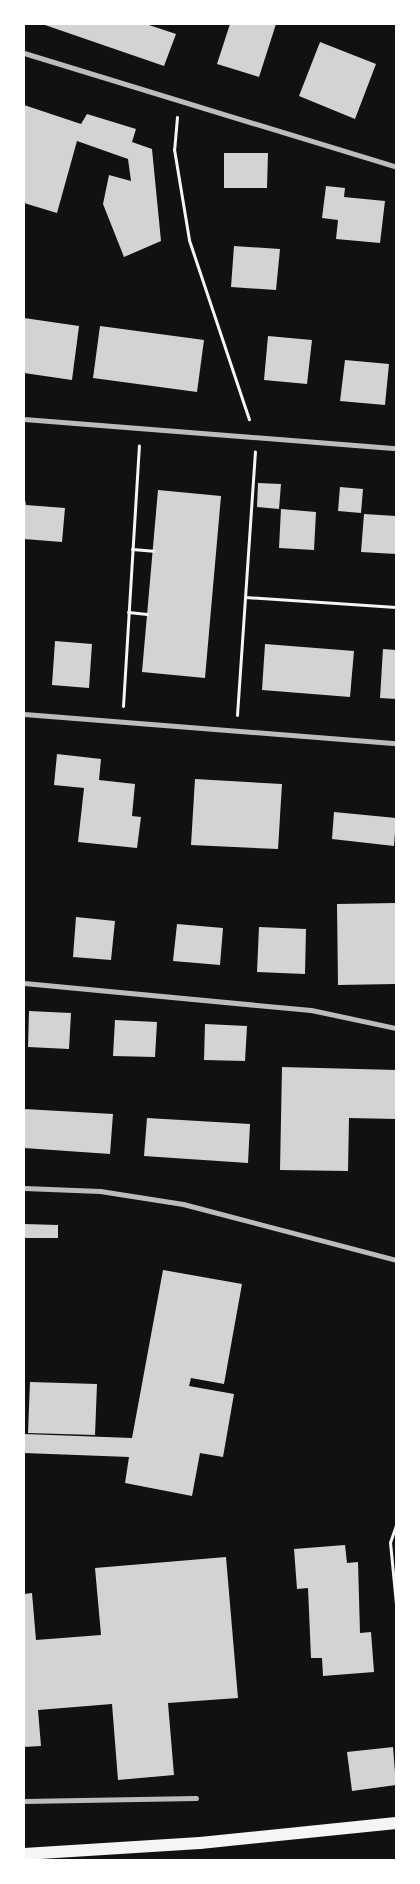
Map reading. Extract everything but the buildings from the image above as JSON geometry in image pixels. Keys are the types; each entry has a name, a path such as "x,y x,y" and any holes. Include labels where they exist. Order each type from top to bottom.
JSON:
{"main road":[{"path":"24,1854 200,1843 396,1823"}],"street":[{"path":"24,53 396,167"},
{"path":"24,419 396,448"},
{"path":"24,714 396,743"},
{"path":"24,983 311,1010 396,1028"},
{"path":"24,1188 100,1191 183,1204 396,1260"},
{"path":"24,1801 196,1798"}],"path":[{"path":"178,101 174,149 189,240 256,438 236,730"},
{"path":"122,722 140,446"},
{"path":"132,549 152,551"},
{"path":"246,597 396,607"},
{"path":"128,612 147,614"},
{"path":"396,1525 390,1542 396,1604"}]}
